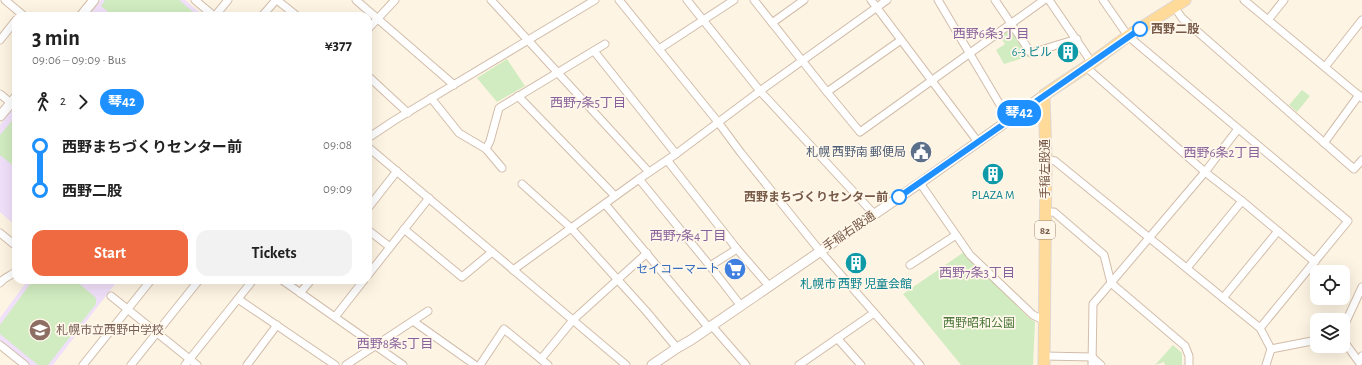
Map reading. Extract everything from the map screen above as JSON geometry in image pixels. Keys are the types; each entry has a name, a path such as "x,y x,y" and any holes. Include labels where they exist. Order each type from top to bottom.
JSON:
{"main road":[{"path":"1044,95 1089,65 1128,36 1175,8 1185,0"},
{"name":"手稲左股通","path":"1044,95 1046,159 1043,320 1044,360"}],"street":[{"path":"5,0 19,12"},
{"path":"84,12 94,0"},
{"path":"195,0 209,12"},
{"path":"218,12 228,0"},
{"path":"266,12 276,0 292,12"},
{"path":"356,0 370,12"},
{"path":"372,25 395,0"},
{"path":"491,0 650,172"},
{"path":"372,136 431,98 595,0"},
{"path":"619,0 820,251 917,364"},
{"path":"687,0 760,91 874,214"},
{"path":"659,49 734,0"},
{"path":"754,0 860,132 1044,0"},
{"path":"772,23 804,0"},
{"path":"871,0 978,142"},
{"path":"513,270 676,154 760,91 887,0"},
{"path":"938,0 1009,120"},
{"path":"995,0 1031,53 1076,40"},
{"path":"1049,0 1076,40 1089,65 1205,172 1314,262"},
{"path":"1103,0 1128,36 1348,221 1260,328"},
{"path":"1244,0 1360,97 1324,143"},
{"path":"1268,20 1284,0"},
{"path":"1175,8 1182,18 1354,169 1362,160"},
{"path":"372,14 454,85"},
{"path":"1325,67 1362,20"},
{"path":"0,40 12,25"},
{"path":"827,92 901,40"},
{"path":"486,149 490,141 499,108 605,44"},
{"path":"594,51 676,154"},
{"path":"372,80 408,113"},
{"path":"0,94 12,99"},
{"name":"手稲右股通","path":"652,365 920,183 1044,95"},
{"path":"518,96 615,196"},
{"path":"431,98 459,133 486,149 502,168"},
{"path":"0,116 12,102"},
{"path":"1092,365 1093,304 1205,172 1238,129"},
{"path":"372,150 626,365"},
{"path":"1046,159 1055,161 1260,328 1271,349 1266,365"},
{"path":"667,160 737,249 769,286"},
{"path":"372,203 397,171"},
{"path":"639,179 741,306"},
{"path":"920,183 970,255 1033,316 1043,320"},
{"path":"522,184 571,228 646,311 677,348"},
{"path":"372,270 428,198"},
{"path":"1187,268 1242,201"},
{"path":"605,204 710,327 746,365"},
{"path":"1045,212 1054,212 1104,255 1111,283 1185,346 1189,356 1189,365"},
{"path":"404,229 462,277 492,252"},
{"path":"1222,298 1278,232"},
{"path":"0,233 12,243"},
{"path":"372,233 390,247"},
{"path":"910,265 956,235"},
{"path":"710,266 737,249"},
{"path":"541,359 573,320 647,253"},
{"path":"1,279 12,272"},
{"path":"83,365 148,284"},
{"path":"131,365 196,284"},
{"path":"184,365 250,284"},
{"path":"288,284 403,365"},
{"path":"300,293 308,284"},
{"path":"335,317 361,284"},
{"path":"1350,313 1362,287"},
{"path":"111,296 197,365"},
{"path":"238,299 335,365"},
{"path":"346,365 428,311"},
{"path":"802,364 874,313"},
{"path":"413,321 475,365"},
{"path":"246,365 277,325"},
{"path":"480,365 504,329 548,365"},
{"path":"837,338 861,365"},
{"path":"1271,349 1310,341"},
{"path":"0,345 25,365"},
{"path":"1350,349 1359,361"},
{"path":"1044,360 1092,357 1101,365"}],"shaded area":[{"path":"101,0 185,0 199,12 91,12"},
{"path":"12,109 12,222 0,212 0,125"},
{"name":"札幌市立西野中学校","path":"25,284 115,284 53,365 29,365 0,342 0,318"}],"green space":[{"path":"105,0 179,0 193,12 108,12 101,6"},
{"path":"1012,30 1030,56 1004,64 996,50 1005,44 1000,37"},
{"path":"507,59 525,86 497,102 477,78"},
{"path":"1302,90 1310,96 1297,112 1289,105"},
{"path":"12,121 12,165 0,155 0,135"},
{"name":"西野昭和公園","path":"964,252 1028,317 1035,322 1033,365 961,365 903,294"},
{"name":"札幌市立西野中学校","path":"30,284 80,284 96,298 96,304 48,365 38,365 0,334 0,325"},
{"path":"1173,345 1182,353 1182,365 1165,365 1164,362 1155,365"}],"bus line":[{"name":"琴42","path":"899,197 1140,29"}],"place":[{"name":"西野二股","path":"1140,29"},
{"name":"6-3 ビル","path":"1068,52"},
{"name":"札幌 西野南 郵便局","path":"921,152"},
{"name":"PLAZA M","path":"993,174"},
{"name":"西野まちづくりセンター前","path":"899,197"},
{"name":"札幌市 西野 児童会館","path":"856,263"},
{"name":"セイコーマート","path":"735,269"},
{"name":"札幌市立西野中学校","path":"40,330"}],"district":[{"name":"西野6条3丁目","path":"991,34"},
{"name":"西野7条5丁目","path":"588,103"},
{"name":"西野6条2丁目","path":"1222,153"},
{"name":"西野7条4丁目","path":"688,236"},
{"name":"西野7条3丁目","path":"977,273"},
{"name":"西野8条5丁目","path":"395,344"}]}
